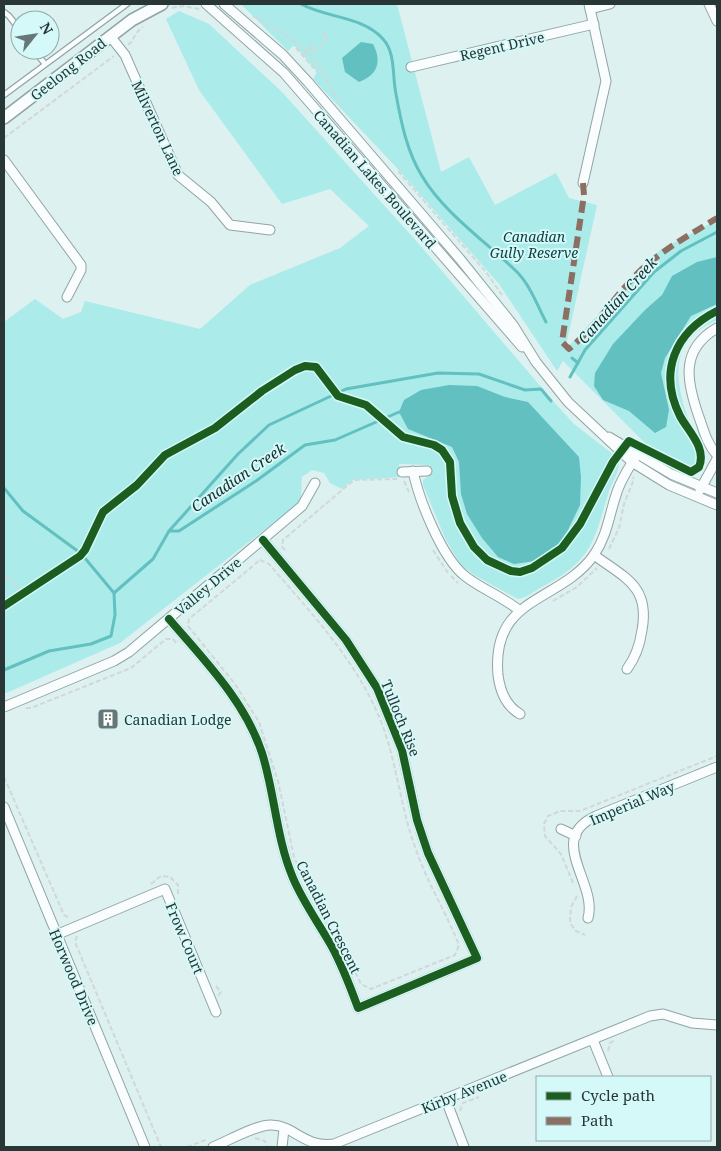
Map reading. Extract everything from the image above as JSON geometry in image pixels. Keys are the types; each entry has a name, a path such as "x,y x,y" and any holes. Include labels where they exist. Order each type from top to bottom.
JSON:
{"main road":[{"name":"Geelong Road","path":"4,118 132,20 149,4"},
{"name":"Geelong Road","path":"132,20 165,6"}],"street":[{"name":"Canadian Lakes Boulevard","path":"207,4 280,69 502,326 536,362 562,395 596,429 620,452 717,493"},
{"name":"Canadian Lakes Boulevard","path":"224,4 279,51 303,77 460,259 512,325 536,362"},
{"path":"584,183 606,81 590,6 610,4"},
{"path":"709,4 717,21"},
{"name":"Regent Drive","path":"411,68 594,24"},
{"name":"Milverton Lane","path":"110,36 122,50 180,178 208,199 230,225 248,229 270,230"},
{"path":"4,160 81,265 67,297"},
{"path":"697,498 717,457 708,443 691,393 688,377 690,362 696,348 705,336 717,328"},
{"name":"Canadian Lakes Boulevard","path":"596,429 669,485 717,505"},
{"path":"520,714 511,708 502,692 498,665 504,637 520,610 537,597 571,579 594,555 608,528 618,489 635,458"},
{"path":"413,471 440,543 453,564 470,580 499,595 520,610"},
{"path":"402,475 413,471 427,471"},
{"name":"Valley Drive","path":"4,707 119,658 169,619 305,504 315,483"},
{"name":"Tulloch Rise","path":"263,540 346,640 368,671 382,698 404,758 426,848 477,958"},
{"path":"594,555 632,584 643,600 645,611 640,640 627,669"},
{"name":"Canadian Crescent","path":"169,619 229,691 252,730 268,774 276,824 287,864 303,899 336,954 358,1008 477,958"},
{"name":"Imperial Way","path":"588,918 590,899 573,853 576,836 583,824 593,817 717,767"},
{"name":"Horwood Drive","path":"4,807 145,1147"},
{"path":"561,829 576,836"},
{"name":"Frow Court","path":"56,935 165,890 214,1008"},
{"name":"Kirby Avenue","path":"213,1147 268,1125 284,1129 314,1144 334,1144 659,1014 692,1023 717,1025"},
{"path":"593,1040 608,1076"},
{"path":"446,1100 464,1147"},
{"path":"282,1147 284,1129"}],"lane":[{"name":"Geelong Road","path":"4,95 127,4"},
{"path":"42,60 45,64"}],"path":[{"path":"165,6 183,6 202,10 207,4"},
{"path":"4,138 131,44 135,33 144,26"},
{"path":"309,44 315,51 328,38 321,31"},
{"path":"300,44 295,48 317,72"},
{"path":"302,56 312,47"},
{"path":"608,470 620,452"},
{"path":"269,564 285,551 282,547 283,540 354,480 394,481 402,475"},
{"path":"260,560 269,564 333,639 368,693 382,723 394,760 417,854 459,945 455,955 372,989 361,984 350,960 313,900 301,874 288,834 276,774 259,722 235,684 188,626 189,619 260,560"},
{"path":"4,576 10,578 19,596 30,589"},
{"path":"573,883 561,854 545,836 544,824 548,816 558,812 580,811 717,756"},
{"path":"4,777 64,915 72,917 80,934 75,942 161,1147"},
{"path":"150,885 161,876 170,877 178,885 178,897"},
{"path":"577,892 577,900 570,909 570,923 576,931 585,935"},
{"path":"214,1008 221,992 215,985"},
{"path":"611,1059 608,1050 610,1043 615,1041 612,1033"},
{"path":"463,1117 460,1110 463,1103 478,1097"}],"green space":[{"name":"Canadian Gully Reserve","path":"241,4 397,4 441,172 469,157 495,205 556,173 569,198 597,205 565,350 660,250 717,220 717,320 693,336 681,355 678,377 682,399 699,457 696,469 690,471 661,457 563,361 557,371 499,284 396,167 313,79 317,72 296,47 293,46 288,51"},
{"path":"179,11 209,24 281,91 418,243 574,424 619,459 616,476 589,548 572,568 527,596 518,599 474,575 460,564 445,538 423,485 423,480 430,475 430,465 399,464 401,477 353,480 342,489 330,483 324,473 312,470 302,477 301,498 296,505 120,643 4,694 4,322 35,299 63,319 81,312 85,301 200,329 250,285 340,248 369,226 330,189 282,204 199,90 166,19"}],"shaded area":[{"path":"361,42 373,44 378,62 370,76 359,82 345,72 342,58"},
{"path":"717,257 717,304 691,316 665,358 661,373 669,410 666,427 655,433 629,411 603,400 594,386 595,373 613,344 662,295 672,276 697,262"},
{"path":"449,385 477,386 505,397 528,402 579,457 581,477 580,505 568,530 556,548 535,561 514,564 498,557 482,538 467,514 461,494 459,462 452,447 408,429 399,412 404,400 421,390"}],"waterway":[{"path":"301,4 365,26 375,31 383,39 392,58 396,94 405,136 412,157 422,176 441,202 520,276 529,288 546,322"},
{"name":"Canadian Creek","path":"570,377 585,350 654,272 681,251 717,232"},
{"name":"Canadian Creek","path":"572,358 578,363"},
{"path":"169,531 238,454 269,425 346,389 438,373 479,374 525,390 541,389 551,401"},
{"name":"Canadian Creek","path":"4,670 49,651 91,644 111,636 115,615 114,593 153,559 169,531 179,531 256,481 305,445 335,440 399,412 403,413"},
{"path":"4,488 23,511 79,552"},
{"path":"84,557 114,593"}],"marked path":[{"path":"583,183 584,195 562,342 569,349 650,262 717,218"}],"cycle path":[{"path":"4,606 80,556 85,550 103,512 137,485 165,455 215,428 262,391 295,370 305,366 316,367 338,396 366,405 403,437 434,445 442,450 450,462 452,496 460,523 474,547 487,560 511,571 520,572 532,568 562,548 580,524 613,462 629,441 691,472 699,467 701,453 696,440 680,416 674,400 671,369 674,355 690,330 717,311"},
{"path":"169,619 222,682 255,734 270,784 287,863 306,904 335,953 358,1008 477,958 428,853 417,820 402,750 377,688 346,640 263,540"}],"place":[{"name":"Canadian Lodge","path":"108,719"}]}
